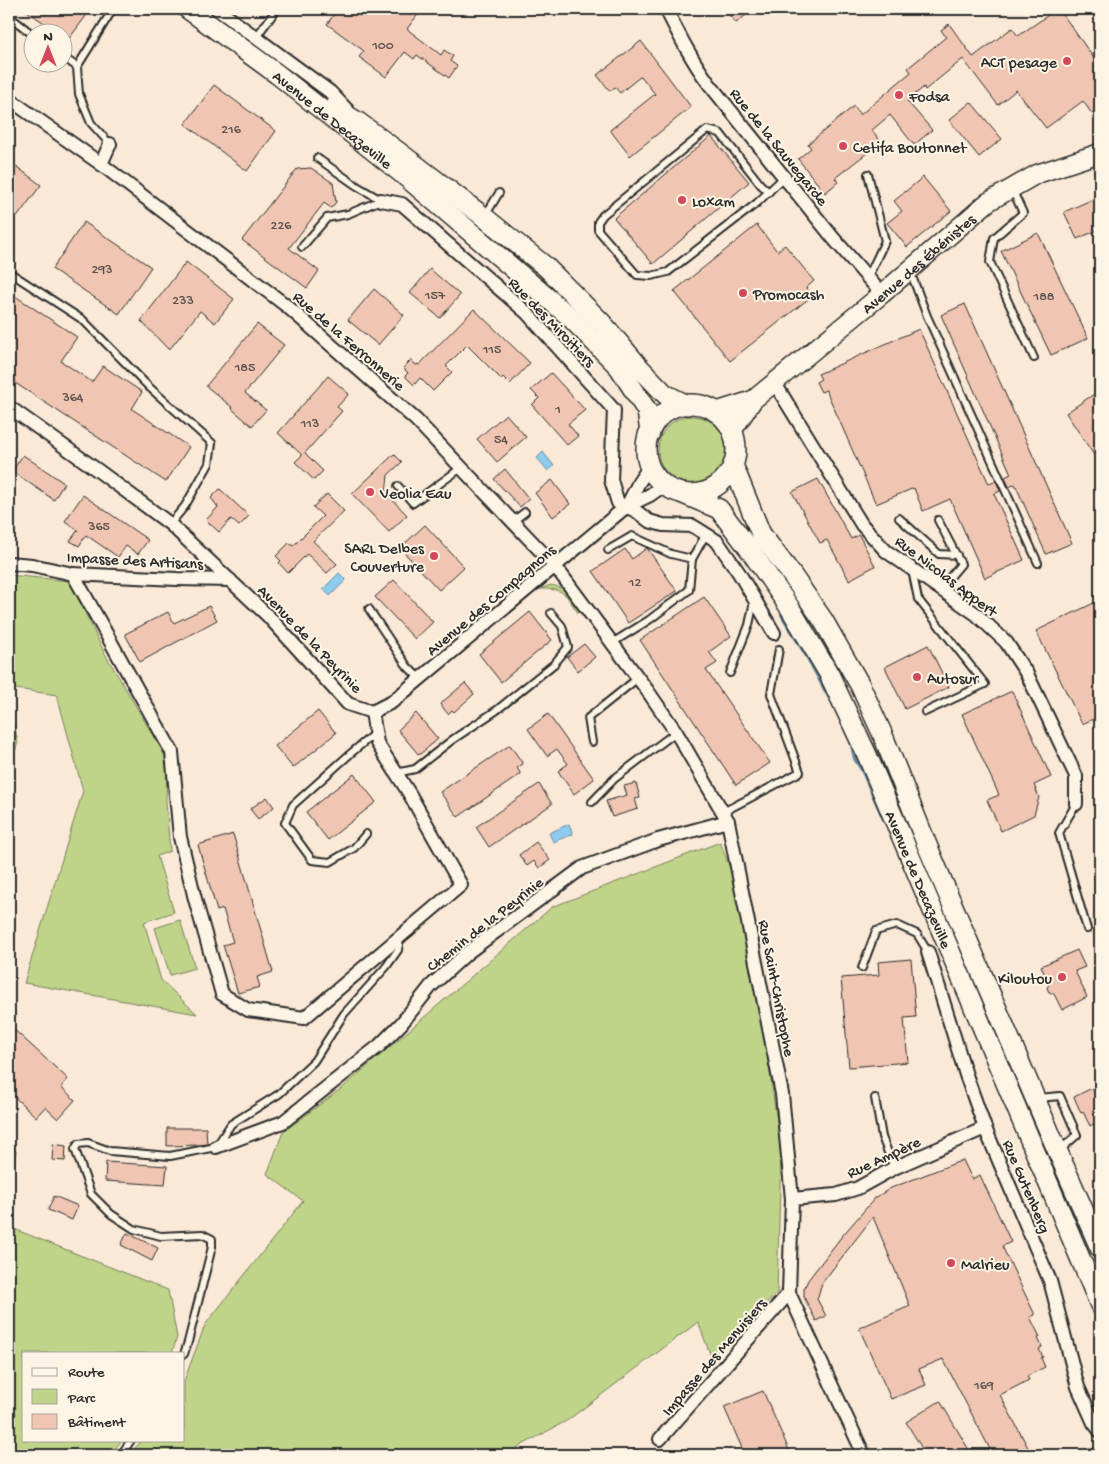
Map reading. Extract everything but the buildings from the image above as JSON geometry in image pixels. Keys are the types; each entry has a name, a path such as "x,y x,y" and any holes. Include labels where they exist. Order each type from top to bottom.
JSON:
{"main road":[{"path":"188,9 277,74"},
{"name":"Avenue de Decazeville","path":"277,74 358,122 484,217 546,267 603,324 664,394 687,405"},
{"name":"Avenue de Decazeville","path":"277,74 406,176 572,318 619,367 647,411 650,433"},
{"path":"687,405 702,406 715,412 728,423 736,448 734,465 725,478 712,489 697,494 672,489 653,473 646,450 650,433 658,419 679,406 687,405"},
{"name":"Avenue de Decazeville","path":"734,465 761,534 823,620 860,686 882,733 927,845 1100,1248"},
{"name":"Avenue de Decazeville","path":"672,489 719,510 750,550 790,608 828,674 867,754 1100,1306"}],"street":[{"path":"218,9 231,15 256,37 330,92 358,122"},
{"name":"Rue de la Sauvegarde","path":"666,9 698,69 784,178 882,294"},
{"name":"Rue de la Ferronnerie","path":"9,99 101,164 288,307 416,420 555,566"},
{"path":"101,164 110,144"},
{"name":"Avenue des Ébénistes","path":"732,431 753,400 882,294 988,202 1037,174 1100,153"},
{"name":"Rue des Miroitiers","path":"381,200 402,204 526,313 614,410 611,480 618,503 627,506"},
{"name":"Rue Nicolas Appert","path":"774,382 862,525 886,551 976,614 1006,642 1027,674 1076,776 1076,804"},
{"name":"Avenue des Ébénistes","path":"715,412 753,400"},
{"name":"Avenue de la Peyrinie","path":"9,407 170,524 268,616 348,704 372,712 377,743 409,793 461,885 304,1018 248,1010 222,994 195,899 180,837 172,752 73,574"},
{"name":"Avenue des Compagnons","path":"627,506 639,482 650,466"},
{"name":"Avenue des Compagnons","path":"372,712 392,702 627,506 650,495 672,489"},
{"path":"627,506 648,521 663,525 693,526 717,541 739,573 774,634"},
{"name":"Impasse des Artisans","path":"9,563 73,574 230,580"},
{"name":"Rue Saint-Christophe","path":"555,566 676,732 726,817 782,1094 792,1199 789,1293 864,1455"},
{"name":"Chemin de la Peyrinie","path":"216,1148 284,1122 379,1046 401,1024 431,986 467,953 582,868 726,817"},
{"name":"Rue Gutenberg","path":"928,952 966,1075 985,1128 1050,1281 1078,1387 1094,1423 1100,1431"},
{"name":"Rue Ampère","path":"792,1199 836,1195 858,1188 894,1168 985,1128"},
{"name":"Impasse des Menuisiers","path":"660,1439 789,1293"}],"lane":[{"path":"110,144 91,123 79,94 76,67 113,9"},
{"path":"256,37 277,9"},
{"path":"9,16 22,26"},
{"path":"72,64 76,67"},
{"path":"769,192 761,185 720,133 707,130 603,215 598,222 598,230 638,275 651,276 668,272 757,203 769,192 784,178"},
{"path":"317,158 381,200"},
{"path":"868,174 884,241 868,277"},
{"path":"1012,188 1023,213 994,238 990,262 1034,358"},
{"path":"484,217 499,193"},
{"path":"302,247 327,218 348,214 381,200"},
{"path":"909,270 927,316 1038,563"},
{"path":"9,272 83,320 149,387 212,443 209,464 185,506 170,524"},
{"path":"398,486 413,504 461,468"},
{"path":"512,522 525,512"},
{"path":"900,518 939,554 957,555"},
{"path":"938,520 961,564 940,589"},
{"path":"612,643 649,620 689,590 692,559 706,534"},
{"path":"608,550 632,536 671,554 692,559"},
{"path":"912,569 918,598 985,684 926,712"},
{"path":"730,673 749,625 755,600"},
{"path":"369,609 408,666 420,679"},
{"path":"396,773 415,769 452,740 498,710 554,664 568,647 562,626 551,613"},
{"path":"726,817 800,772 771,694 779,649"},
{"path":"592,742 588,718 638,678"},
{"path":"592,802 614,779 676,732"},
{"path":"366,834 354,848 330,862 312,860 286,823 293,805 375,733"},
{"path":"1076,804 1059,833 1087,929"},
{"path":"862,968 876,931 897,925 917,934 928,952"},
{"path":"216,1148 231,1124 279,1094 314,1061 344,1014 398,950 401,936"},
{"path":"875,1098 882,1137 894,1168"},
{"name":"Chemin de la Peyrinie","path":"185,1352 212,1246 212,1239 202,1234 161,1236 134,1229 111,1214 91,1194 76,1149 78,1144 88,1143 110,1151 170,1156 216,1148"},
{"path":"121,1455 130,1442"}],"green space":[{"path":"202,9 211,9 223,17 319,90 316,90"},
{"path":"475,218 548,277 660,398 649,405 470,221"},
{"path":"692,416 705,419 716,426 723,437 726,450 723,463 716,474 705,481 692,484 679,481 668,474 661,463 658,450 661,437 668,426 679,419"},
{"path":"9,575 70,581 104,652 167,759 166,802 170,851 157,856 174,912 144,922 161,980 197,1014 24,983 83,791 57,695 9,688"},
{"path":"551,585 566,591 581,611 578,613 567,597 560,591 540,589"},
{"path":"9,700 18,743 9,767"},
{"path":"720,842 733,876 766,1046 781,1149 777,1293 712,1359 698,1322 568,1420 504,1455 129,1455 140,1442 185,1442 185,1378 205,1325 303,1201 267,1174 283,1132 342,1088 552,907"},
{"path":"180,920 195,968 170,975 155,928"},
{"path":"9,1144 16,1151 9,1197"},
{"path":"9,1227 168,1290 177,1337 172,1352 22,1352 22,1442 120,1442 110,1455 9,1455"}],"water":[{"path":"543,452 554,466 548,471 537,458"},
{"path":"339,573 346,580 330,596 323,589"},
{"path":"569,824 573,834 553,842 549,833"}],"waterway":[{"path":"782,615 830,699"},
{"path":"851,741 855,759 862,770 886,824"}],"place":[{"name":"ACT pesage","path":"1067,61"},
{"name":"Fodsa","path":"899,95"},
{"name":"Cetifa Boutonnet","path":"843,146"},
{"name":"Loxam","path":"682,200"},
{"name":"Promocash","path":"743,293"},
{"name":"Veolia Eau","path":"370,492"},
{"name":"SARL Delbes Couverture","path":"434,556"},
{"name":"Autosur","path":"917,677"},
{"name":"Kiloutou","path":"1062,977"},
{"name":"Malrieu","path":"951,1263"}]}
